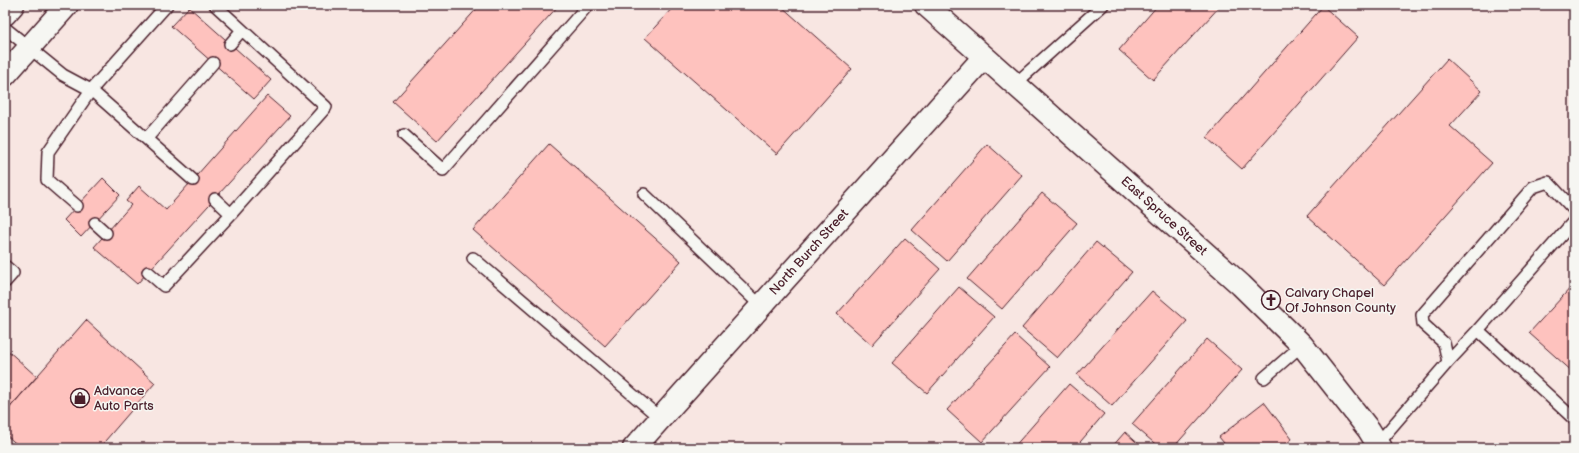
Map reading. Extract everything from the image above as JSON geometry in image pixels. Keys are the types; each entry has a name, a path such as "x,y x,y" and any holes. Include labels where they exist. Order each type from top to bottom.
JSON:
{"street":[{"path":"5,14 13,5"},
{"path":"5,75 67,5"},
{"name":"East Spruce Street","path":"926,5 1241,285 1302,345 1369,430 1378,446"},
{"name":"North Burch Street","path":"634,448 984,57"}],"lane":[{"path":"77,206 47,180 48,152 91,90 167,5"},
{"path":"148,272 164,286 231,214 326,107 215,5"},
{"path":"404,135 443,170 588,5"},
{"path":"1015,84 1103,5"},
{"path":"5,28 64,75 91,90 193,180"},
{"path":"230,44 242,30"},
{"path":"147,138 213,63"},
{"path":"1448,362 1444,344 1423,324 1422,315 1533,187 1548,182 1574,210"},
{"path":"644,194 761,306"},
{"path":"215,199 231,214"},
{"path":"1378,446 1448,362 1574,221"},
{"path":"95,223 106,233"},
{"path":"473,258 660,418"},
{"path":"5,266 13,273 5,282"},
{"path":"1478,330 1574,419"},
{"path":"1264,378 1302,345"}],"building":[{"path":"480,5 559,5 437,141 393,102"},
{"path":"675,5 780,5 852,69 777,154 645,38"},
{"path":"1158,5 1221,5 1153,80 1119,50"},
{"path":"1323,6 1358,37 1242,169 1207,138"},
{"path":"189,7 271,80 254,99 171,26"},
{"path":"1447,59 1482,91 1450,126 1492,163 1384,285 1307,216"},
{"path":"267,96 290,116 137,284 94,247 131,205 126,201 139,186 166,210"},
{"path":"549,144 681,261 605,346 473,230"},
{"path":"987,144 1022,175 947,261 912,230"},
{"path":"103,178 120,195 81,237 64,220"},
{"path":"1042,193 1077,223 1002,309 967,279"},
{"path":"905,238 940,269 872,345 837,314"},
{"path":"1096,242 1132,272 1057,358 1022,328"},
{"path":"1574,284 1574,373 1529,333"},
{"path":"959,287 994,317 927,393 892,363"},
{"path":"1152,291 1187,321 1112,406 1077,375"},
{"name":"Advance Auto Parts","path":"86,320 155,383 99,448 21,448 5,434 5,413"},
{"path":"1015,335 1050,367 982,442 947,410"},
{"path":"1207,339 1242,370 1173,448 1160,448 1132,424"},
{"path":"5,348 37,377 5,413"},
{"path":"1069,384 1104,414 1075,448 1013,448"},
{"path":"1264,402 1292,439 1281,448 1228,448 1219,437"},
{"path":"1125,432 1143,448 1111,448"}],"place":[{"name":"Calvary Chapel Of Johnson County","path":"1271,300"},
{"name":"Advance Auto Parts","path":"80,398"}]}
